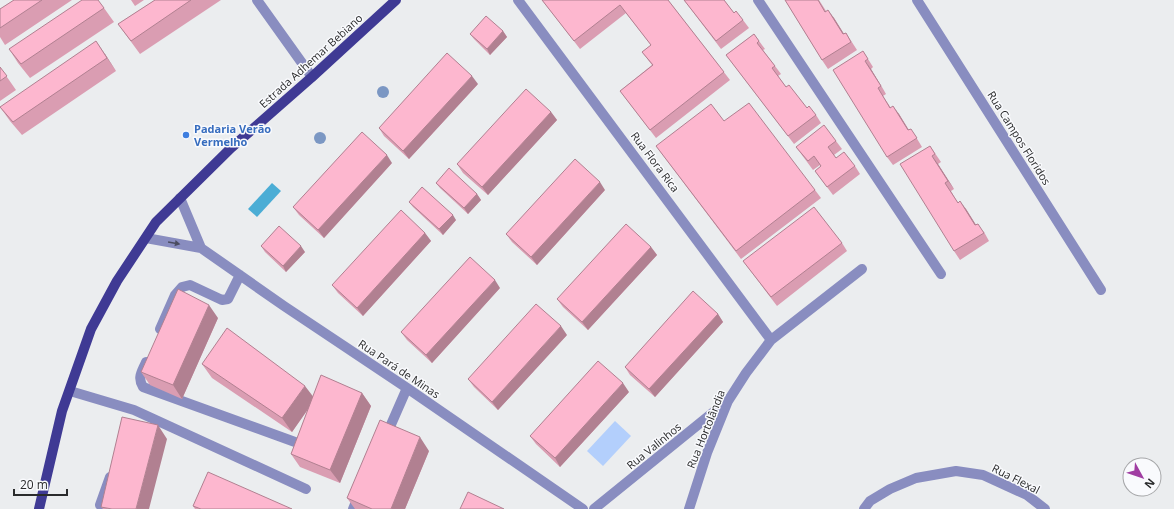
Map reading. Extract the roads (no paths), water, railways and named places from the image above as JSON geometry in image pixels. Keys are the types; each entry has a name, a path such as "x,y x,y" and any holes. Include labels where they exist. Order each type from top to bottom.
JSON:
{"main road":[{"name":"Estrada Adhemar Bebiano","path":"39,509 62,411 91,329 117,281 156,222 231,148 312,77 396,0"}],"street":[{"path":"257,0 312,77"},
{"name":"Rua Flora Rica","path":"518,0 771,340"},
{"path":"758,0 940,274"},
{"name":"Rua Campos Floridos","path":"917,0 1101,290"},
{"path":"180,198 201,248"},
{"name":"Rua Pará de Minas","path":"146,238 201,248 583,509"},
{"name":"Rua Hortolândia","path":"689,509 706,453 728,401 746,372 771,340 862,269"},
{"path":"157,336 175,295 182,287 190,285 225,300 228,299 240,275"},
{"path":"151,350 140,377 140,382 143,387 295,442"},
{"path":"382,444 407,388"},
{"path":"70,391 132,414 306,489"},
{"name":"Rua Valinhos","path":"594,509 728,401"},
{"path":"100,505 113,468"},
{"name":"Rua Flexal","path":"864,509 870,501 896,486 916,478 956,471 984,475 1027,495 1045,509"},
{"path":"352,509 362,487"}],"place":[{"name":"Padaria Verão Vermelho","path":"186,135"}]}
